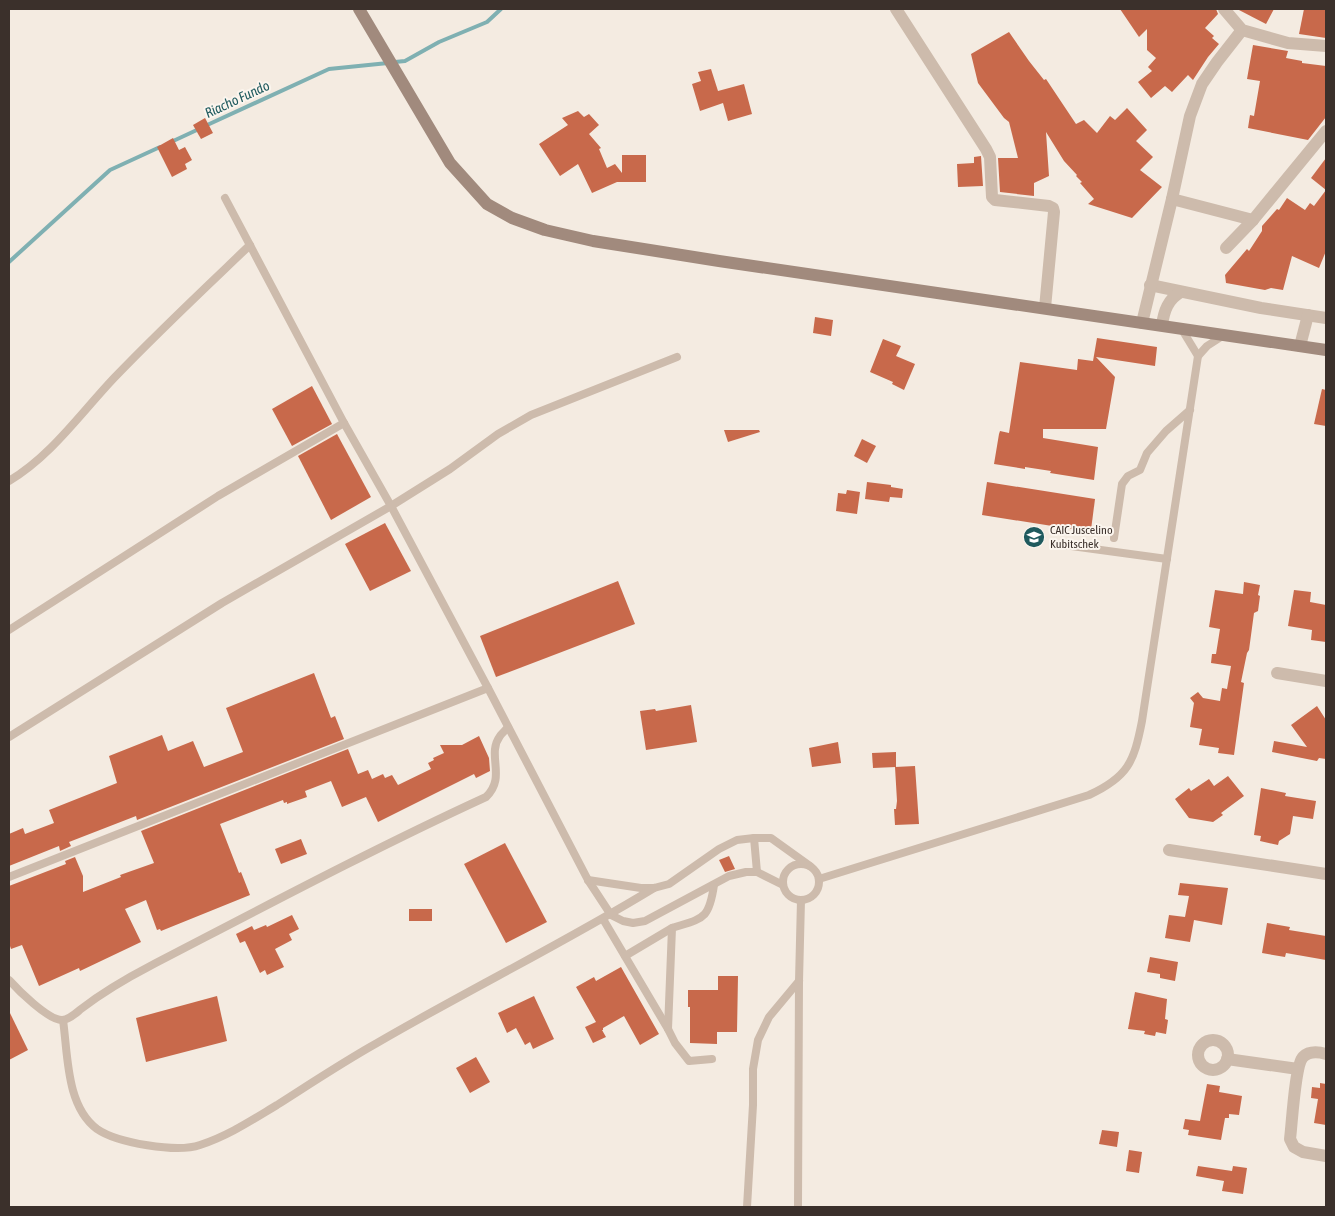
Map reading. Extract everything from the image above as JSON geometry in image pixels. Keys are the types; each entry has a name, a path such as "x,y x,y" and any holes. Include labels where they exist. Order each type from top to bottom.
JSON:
{"street":[{"path":"359,9 450,163 486,204 512,218 545,230 593,241 719,261 1326,350"},
{"path":"896,9 986,149 990,157 992,197 996,200 1053,208 1045,308"},
{"path":"1224,9 1242,30 1288,43 1326,46"},
{"path":"1142,323 1190,116 1202,84 1242,30"},
{"path":"1226,248 1253,220 1326,131"},
{"path":"1172,199 1253,220"},
{"path":"1150,285 1326,318"},
{"path":"1162,325 1164,311 1171,299 1181,292"},
{"path":"1300,346 1308,315"},
{"path":"1276,673 1326,681"},
{"path":"1169,850 1326,874"},
{"path":"1326,1054 1309,1053 1302,1057 1298,1069 1290,1139 1294,1147 1304,1152 1326,1156"},
{"path":"1227,1059 1298,1069"}],"lane":[{"path":"225,198 344,423 391,506 488,688 588,880 611,914 623,921 645,921 714,886 729,876 746,872 757,872 783,885"},
{"path":"9,481 28,470 152,339 250,245"},
{"path":"1181,328 1198,356"},
{"path":"819,878 1089,795 1106,787 1126,770 1137,750 1198,356 1207,346 1225,334"},
{"path":"9,736 222,603 391,506 450,469 498,434 531,415 677,357"},
{"path":"1114,538 1122,484 1128,476 1140,470 1147,452 1166,431 1190,410"},
{"path":"9,630 218,496 344,423"},
{"path":"1064,545 1167,559"},
{"path":"9,877 488,688"},
{"path":"9,980 44,1012 54,1018 63,1020 73,1016 114,987 154,964 285,896 486,797 491,792 496,780 496,743 499,736 508,727"},
{"path":"754,838 757,872"},
{"path":"588,880 640,888 654,888 669,884 719,849 737,840 771,838 810,866 816,871 819,878 815,893 809,898 801,900 793,898 787,893 783,885 783,877 787,870 794,865 810,866"},
{"path":"625,956 672,928 698,920 707,914 712,903 714,886"},
{"path":"63,1020 74,1094 78,1107 98,1130 135,1144 178,1148 199,1146 242,1127 375,1044 603,919 654,888"},
{"path":"798,1207 801,900"},
{"path":"603,919 675,1043 689,1061 712,1059"},
{"path":"668,1029 672,928"},
{"path":"747,1207 753,1105 753,1069 758,1040 769,1017 799,981"}],"building":[{"path":"1120,9 1216,9 1218,14 1205,28 1214,36 1212,38 1219,44 1193,80 1188,75 1172,92 1165,86 1151,98 1138,82 1152,71 1148,67 1156,58 1147,50 1147,29 1139,37"},
{"path":"1237,9 1274,9 1266,24"},
{"path":"1304,9 1326,9 1326,38 1299,34"},
{"path":"1009,32 1029,61 1044,80 1046,79 1076,124 1084,120 1097,133 1110,116 1115,120 1127,108 1147,130 1136,141 1153,157 1140,170 1162,187 1132,218 1088,204 1094,199 1080,183 1082,182 1077,175 1064,161 1046,132 1049,176 1034,183 1034,196 1000,192 998,158 1018,158 1009,122 978,83 971,54"},
{"path":"1253,45 1288,51 1286,58 1302,61 1302,63 1326,66 1326,117 1308,140 1248,128 1250,115 1254,116 1260,81 1247,79"},
{"path":"711,69 718,91 744,84 752,114 728,121 723,103 700,111 692,84 701,81 698,72"},
{"path":"578,111 584,117 589,114 599,125 589,134 601,148 599,149 607,168 615,164 622,173 622,155 646,155 646,182 617,182 592,193 578,164 560,176 539,144 568,125 562,118"},
{"path":"205,118 213,133 201,139 193,125"},
{"path":"173,138 179,150 185,147 192,160 185,164 187,169 172,177 157,147"},
{"path":"981,156 983,186 958,187 957,164 974,163 974,157"},
{"path":"1326,158 1326,190 1311,178"},
{"path":"1326,190 1326,251 1319,268 1292,256 1283,290 1271,288 1265,290 1226,283 1225,275 1247,249 1249,251 1262,231 1262,226 1277,209 1279,210 1287,198 1305,210 1310,203 1314,206"},
{"path":"815,317 833,320 831,336 813,333"},
{"path":"1097,338 1157,347 1155,366 1096,357 1115,377 1106,429 1043,429 1043,438 1098,447 1094,480 1050,473 1051,471 994,464 1000,431 1009,433 1020,362 1077,370 1078,359 1093,361"},
{"path":"883,339 901,346 896,356 915,364 904,390 892,384 893,382 870,372"},
{"path":"312,386 332,424 292,446 272,409"},
{"path":"1322,389 1326,390 1326,426 1314,424"},
{"path":"724,430 759,430 760,432 728,442"},
{"path":"337,434 371,497 331,520 298,456"},
{"path":"862,439 876,446 867,463 854,456"},
{"path":"867,482 891,485 891,487 903,489 902,498 890,497 889,502 865,499"},
{"path":"987,482 1095,499 1091,530 1090,532 982,515"},
{"path":"847,490 860,492 857,514 836,511 838,493 846,494"},
{"path":"385,523 411,571 370,591 345,544"},
{"path":"618,581 635,624 496,677 480,636"},
{"path":"1244,582 1260,585 1258,595 1260,596 1258,611 1254,613 1249,650 1241,682 1244,683 1234,755 1218,753 1219,748 1199,745 1202,729 1190,727 1194,703 1190,698 1198,692 1203,698 1220,701 1222,688 1227,689 1231,666 1211,663 1212,654 1216,654 1220,629 1209,627 1215,590 1243,594"},
{"path":"1294,590 1311,592 1310,602 1326,605 1326,642 1311,640 1312,630 1288,626"},
{"path":"314,673 331,718 335,716 344,739 137,820 136,816 69,842 71,846 60,851 59,846 9,866 9,834 23,828 25,834 54,823 49,810 117,783 109,756 162,735 168,751 193,741 204,767 243,752 226,708"},
{"path":"691,705 697,742 646,750 640,711 655,709 656,711"},
{"path":"1317,706 1326,720 1326,759 1319,758 1317,761 1272,752 1274,741 1307,747 1291,725"},
{"path":"479,736 489,758 490,771 476,778 474,774 378,822 366,797 342,807 331,781 305,791 307,797 287,804 283,800 220,824 239,873 241,872 250,895 161,931 160,929 157,930 146,900 125,909 141,942 80,971 79,968 39,986 22,945 11,949 9,943 9,886 66,864 65,861 75,857 83,876 83,892 121,877 120,875 154,863 141,831 348,749 358,774 368,770 372,779 383,774 385,778 392,775 398,785 431,769 428,763 434,760 433,758 444,753 440,745 462,745"},
{"path":"838,742 841,763 812,767 809,748"},
{"path":"896,752 896,767 873,768 872,753"},
{"path":"915,766 919,824 895,825 894,809 896,809 897,801 895,767"},
{"path":"1228,776 1244,796 1221,813 1223,815 1213,822 1189,818 1175,799 1189,788 1191,791 1209,779 1214,786"},
{"path":"1261,788 1286,793 1285,796 1316,801 1313,819 1293,816 1290,834 1279,841 1278,845 1260,841 1261,836 1254,835"},
{"path":"301,839 307,854 281,864 275,849"},
{"path":"505,843 547,922 506,943 464,864"},
{"path":"729,856 735,869 725,872 719,860"},
{"path":"1180,883 1228,888 1222,925 1194,920 1190,942 1165,938 1169,915 1185,917 1189,896 1178,895"},
{"path":"409,909 432,909 432,921 409,921"},
{"path":"292,915 299,929 289,934 292,940 275,949 284,967 267,975 265,970 260,973 245,941 240,943 236,934 252,926 254,930 266,925 267,927"},
{"path":"1267,923 1290,927 1289,930 1326,936 1326,960 1286,953 1285,957 1262,953"},
{"path":"1150,957 1178,962 1175,981 1160,978 1160,974 1147,972"},
{"path":"621,967 659,1034 640,1045 624,1016 603,1028 602,1030 606,1037 593,1043 585,1027 596,1022 576,987 594,977 596,981"},
{"path":"718,976 738,976 737,1032 717,1032 717,1044 690,1043 688,990 718,990"},
{"path":"1135,992 1167,999 1165,1019 1168,1020 1166,1034 1156,1032 1155,1036 1144,1034 1145,1031 1128,1029"},
{"path":"217,996 227,1041 146,1062 136,1018"},
{"path":"534,996 554,1039 533,1049 530,1042 525,1045 516,1028 507,1033 498,1013"},
{"path":"9,1011 28,1050 9,1060"},
{"path":"476,1057 490,1082 470,1093 456,1068"},
{"path":"1320,1083 1326,1084 1326,1125 1314,1123 1318,1099 1311,1098 1312,1087 1320,1088"},
{"path":"1207,1084 1220,1086 1219,1092 1242,1096 1239,1115 1229,1114 1229,1118 1225,1118 1221,1140 1188,1135 1189,1130 1183,1129 1185,1119 1200,1121"},
{"path":"1102,1130 1119,1132 1117,1147 1099,1144"},
{"path":"1129,1150 1142,1152 1139,1173 1126,1171"},
{"path":"1198,1166 1232,1171 1233,1166 1247,1168 1243,1194 1222,1191 1224,1181 1196,1176"}],"waterway":[{"name":"Riacho Fundo","path":"395,62 405,61 439,42 487,22 501,9"},
{"name":"Riacho Fundo","path":"205,126 329,69 388,63"},
{"name":"Riacho Fundo","path":"171,142 199,129"},
{"name":"Riacho Fundo","path":"9,262 110,170 160,147"}],"place":[{"name":"CAIC Juscelino Kubitschek","path":"1034,537"}]}
